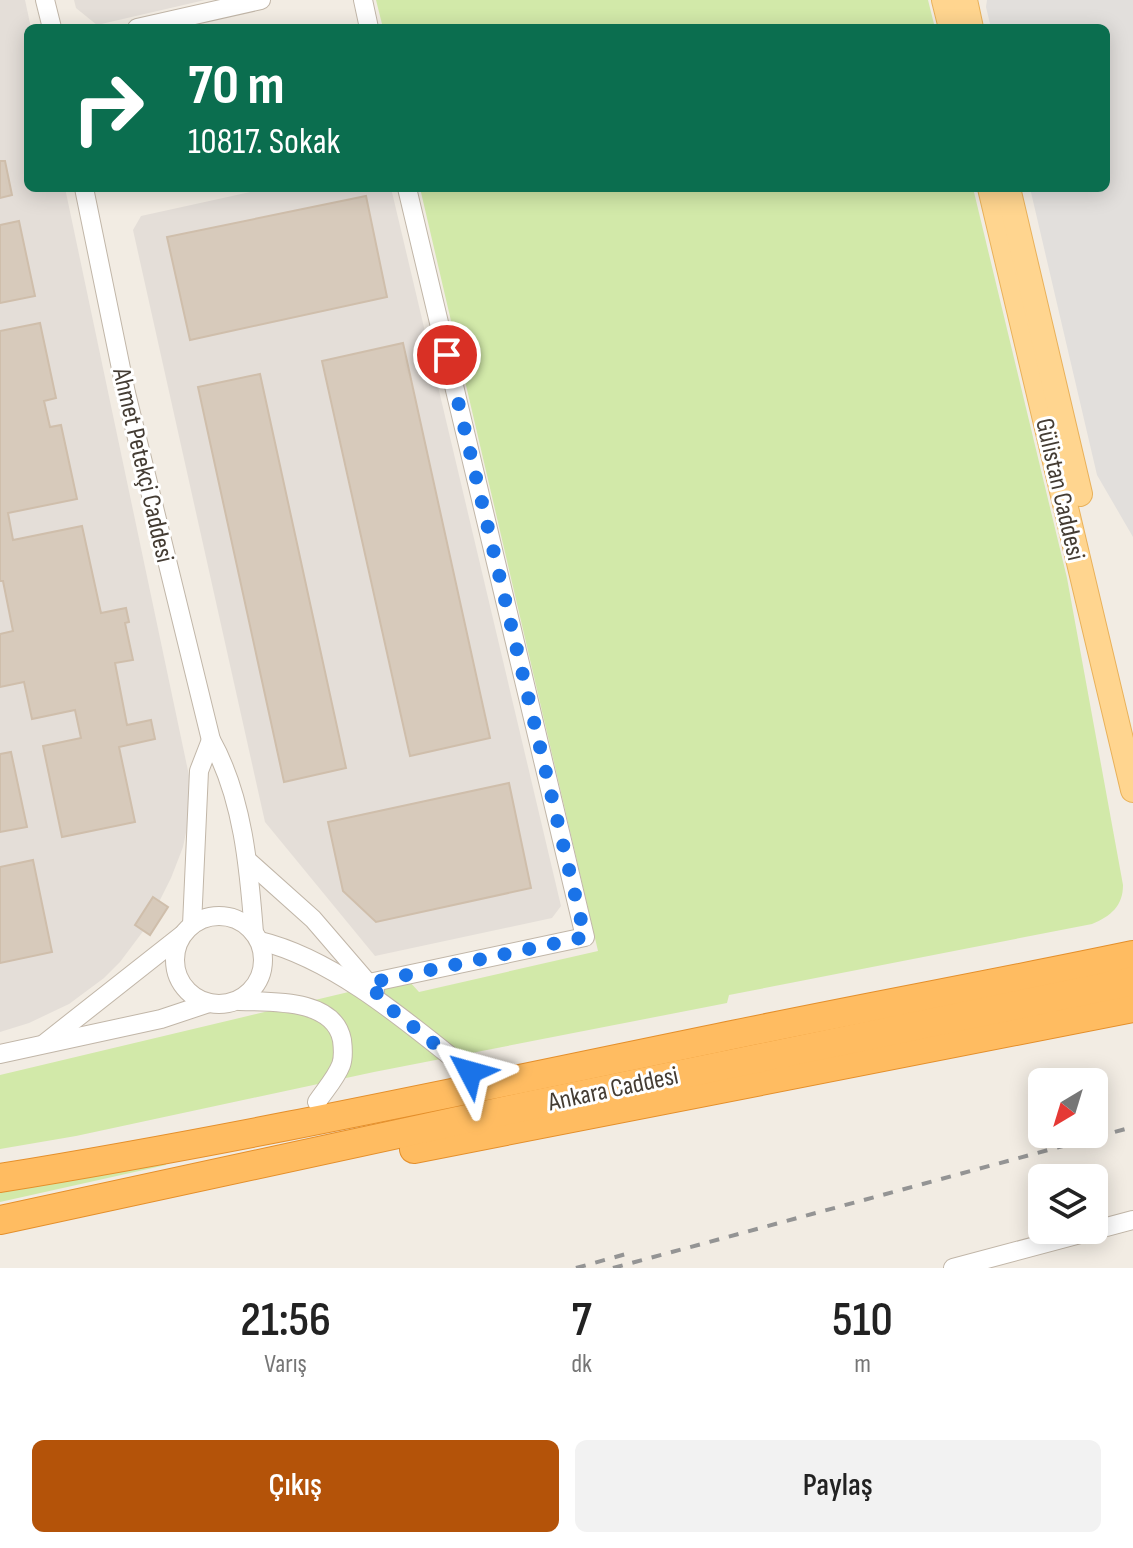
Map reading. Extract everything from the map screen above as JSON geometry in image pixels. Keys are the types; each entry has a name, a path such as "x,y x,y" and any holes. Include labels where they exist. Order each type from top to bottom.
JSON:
{"highway":[{"path":"109,1161 317,1102 1133,939"},
{"name":"Ankara Caddesi","path":"0,1220 524,1093 717,1038 1133,955"},
{"name":"Ankara Caddesi","path":"0,1178 524,1093 1133,981"},
{"path":"54,1209 461,1141 1133,1008"}],"main road":[{"path":"944,0 950,24"},
{"path":"965,0 970,24"},
{"name":"Gülistan Caddesi","path":"991,192 1133,790"},
{"name":"Gülistan Caddesi","path":"1009,192 1133,722"}],"street":[{"path":"45,0 51,24"},
{"path":"155,24 261,0"},
{"path":"363,0 368,24"},
{"name":"Ahmet Petekçi Caddesi","path":"85,192 126,393 211,740 225,766 247,860 257,937"},
{"path":"369,983 585,937 408,192"},
{"path":"211,740 199,771 188,929 176,950 175,960 179,979 192,995 209,1003 219,1005 239,1001 318,1011 340,1033 343,1049 341,1064 317,1102"},
{"path":"247,860 313,919 387,1006"},
{"path":"43,1044 188,929 210,917 220,916 239,920 257,937 301,956 387,1006 470,1072"},
{"path":"239,1001 254,988 263,970 264,961 257,937"},
{"path":"0,1054 161,1019 209,1003"},
{"path":"953,1268 1133,1220"}],"shaded area":[{"path":"0,0 25,0 30,24 24,24 24,192 66,192 191,785 183,847 171,878 147,926 120,962 69,1004 29,1023 0,1032"},
{"path":"74,0 205,0 101,24 96,24 76,8"},
{"path":"987,0 1133,0 1133,537 1097,475 1031,192 1110,192 1110,24 990,24"},
{"path":"250,192 392,192 561,906 552,918 375,956 265,822 133,230 141,216"}],"green space":[{"path":"376,0 928,0 934,24 382,24"},
{"path":"421,192 974,192 1067,578 1123,885 1121,899 1110,914 1092,924 729,995 727,1003 0,1149 0,1075 399,980 409,981 419,992 598,951"},
{"path":"163,1149 166,1165 0,1202 0,1179"}],"building":[{"path":"0,161 5,161 12,195 0,198"},
{"path":"366,196 387,297 190,340 167,237"},
{"path":"19,221 35,296 0,303 0,225"},
{"path":"40,323 56,398 44,401 50,427 61,425 77,499 8,513 13,540 82,526 101,613 126,608 129,622 125,623 133,660 115,663 127,725 151,720 155,739 119,747 135,822 62,837 43,746 81,738 75,710 32,719 24,682 0,687 0,634 13,631 3,581 0,581 0,331"},
{"path":"403,343 490,738 410,756 322,361"},
{"path":"260,374 346,768 284,782 198,387"},
{"path":"11,752 27,827 0,832 0,754"},
{"path":"509,783 531,888 376,922 343,891 328,822"},
{"path":"33,860 52,952 0,963 0,867"},
{"path":"153,897 168,907 150,935 135,925"}],"railway":[{"path":"613,1268 1133,1127"},
{"path":"576,1268 626,1254"}],"route":[{"path":"447,355 585,937 369,983 387,1006 470,1072"}]}
